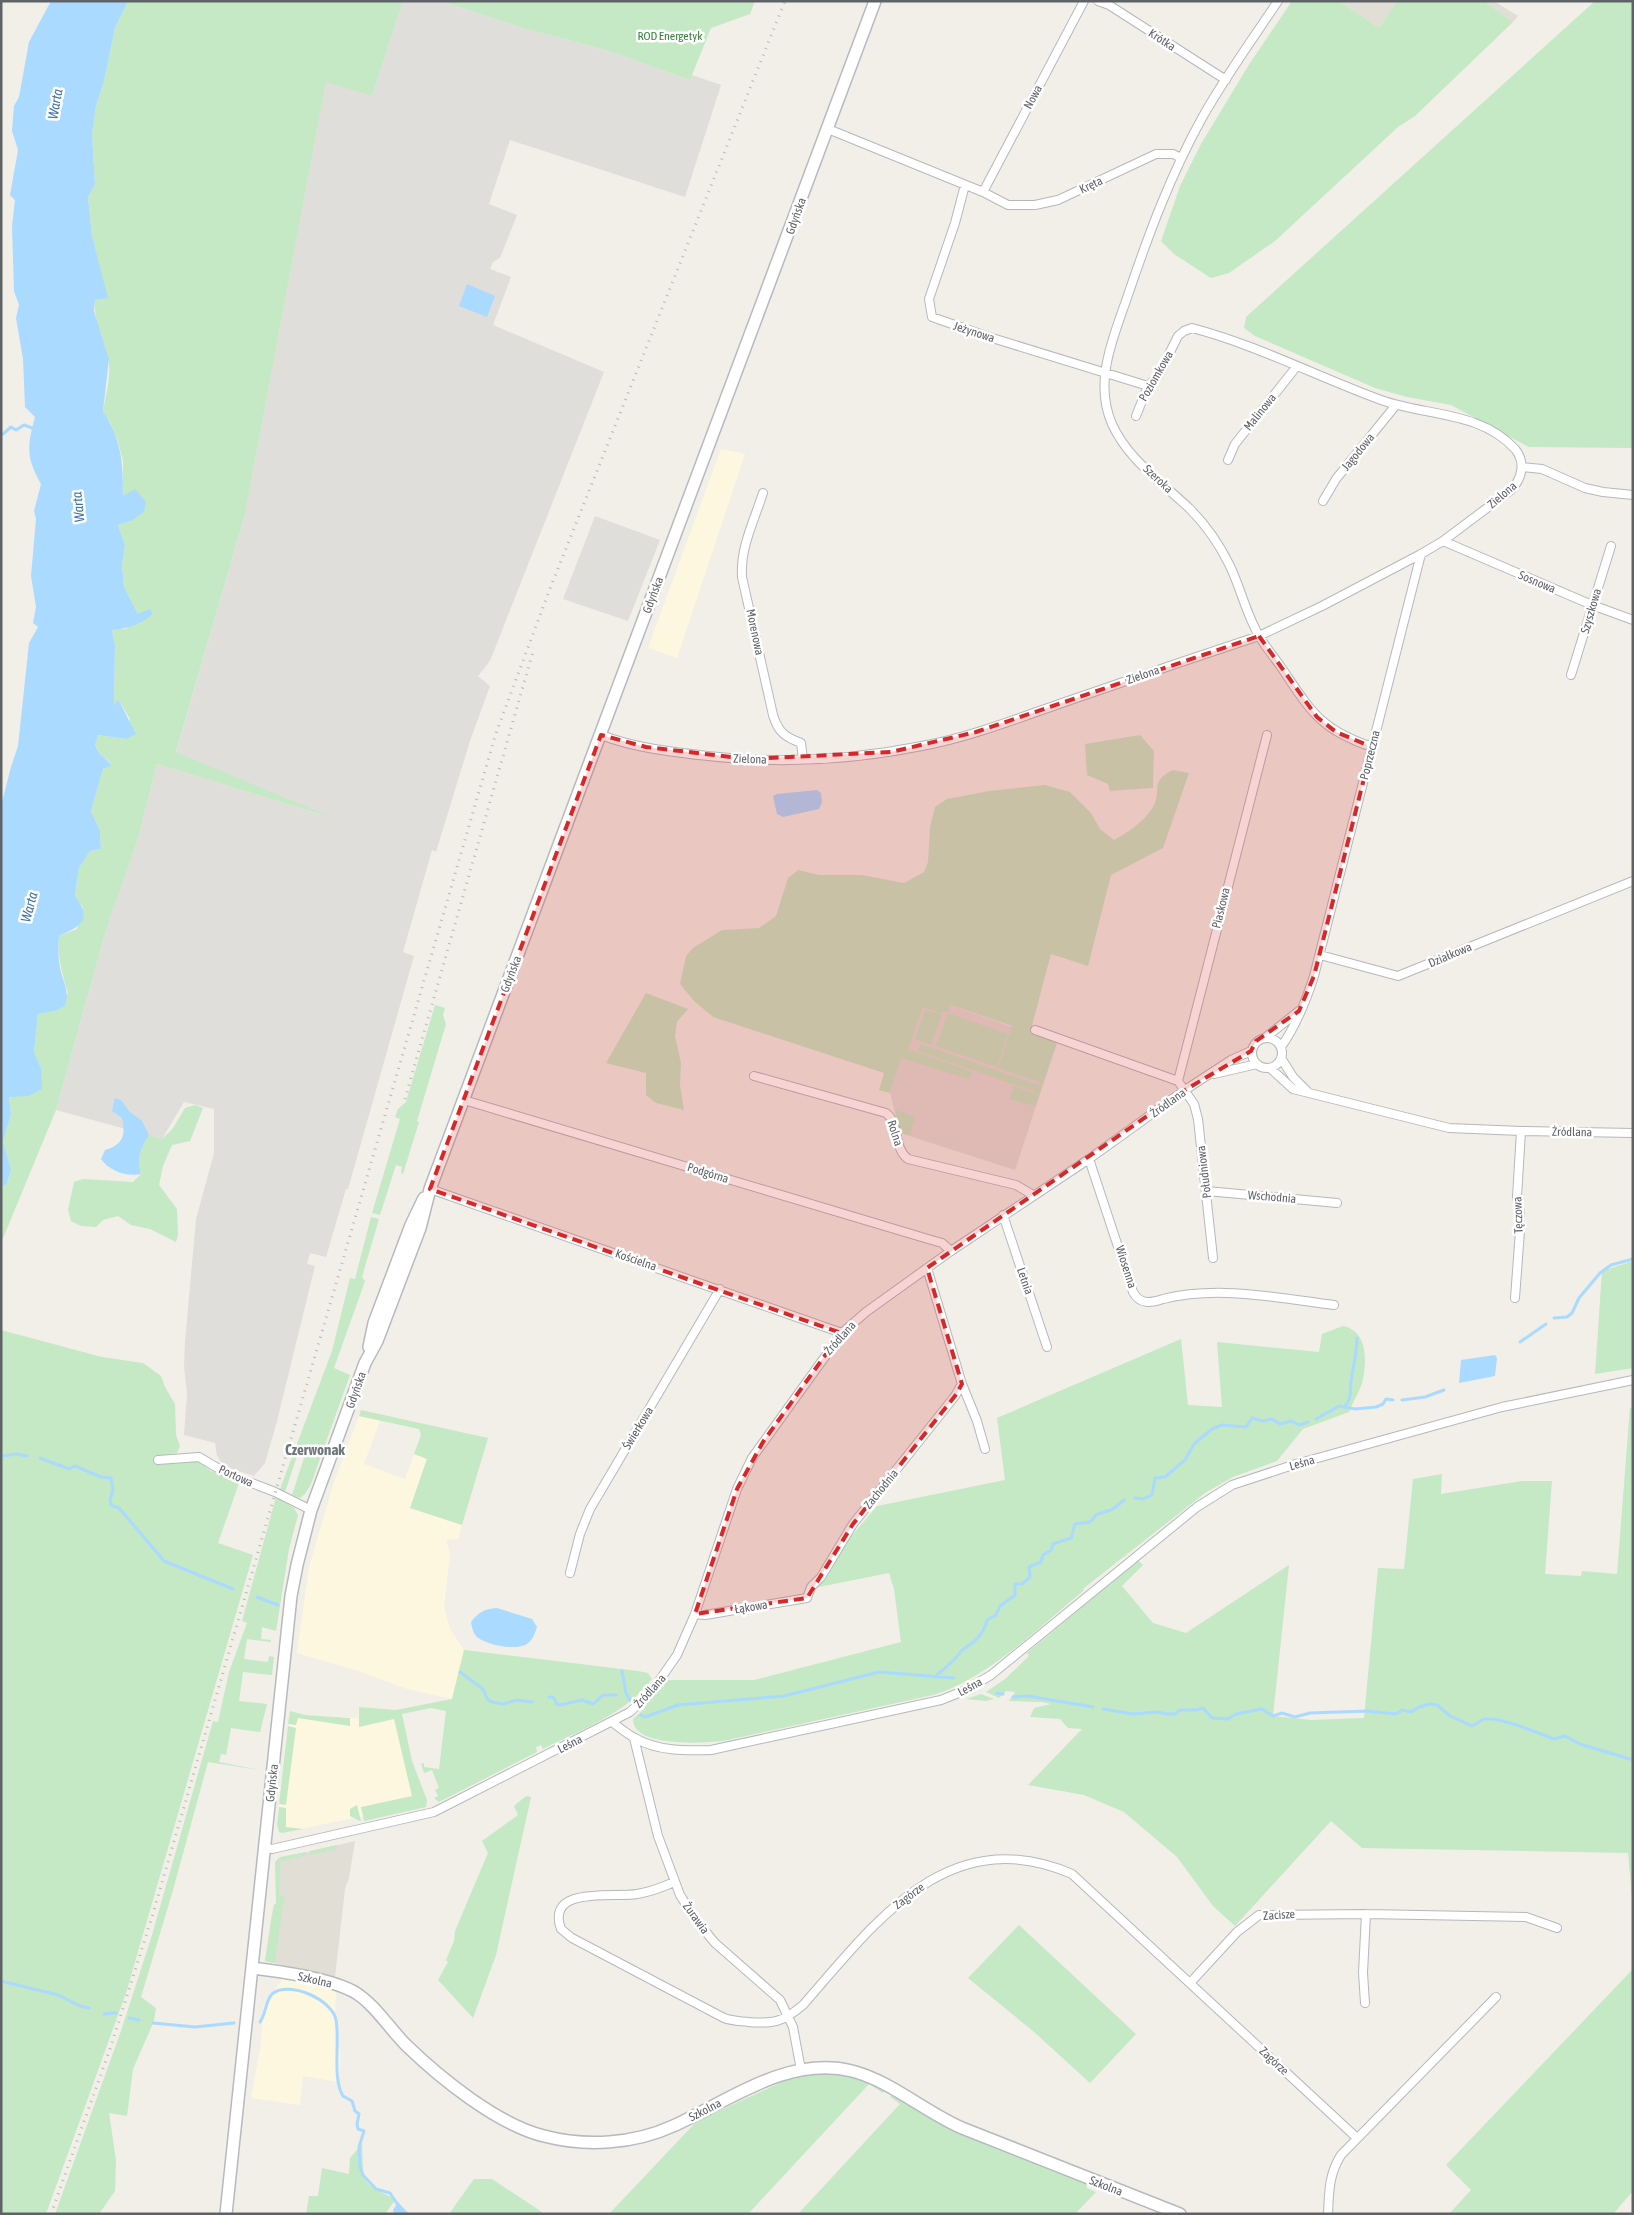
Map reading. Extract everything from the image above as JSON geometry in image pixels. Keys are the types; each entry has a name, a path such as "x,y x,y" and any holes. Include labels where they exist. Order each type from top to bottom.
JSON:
{"main road":[{"name":"Gdyńska","path":"226,2214 291,1596 311,1510 365,1363 378,1341 420,1228 430,1189 875,1"},
{"name":"Szkolna","path":"252,1968 331,1984 354,1992 368,2003 417,2054 483,2106 525,2131 566,2141 602,2142 644,2136 672,2127 756,2085 801,2070 835,2068 870,2077 883,2083 929,2112 962,2128 1180,2214"}],"street":[{"name":"Nowa","path":"983,192 1084,1"},
{"name":"Krótka","path":"1098,1 1109,5 1226,80"},
{"path":"1181,158 1204,115 1278,1"},
{"name":"Kręta","path":"828,129 983,192 1008,205 1035,205 1058,200 1156,154 1173,154 1181,158"},
{"name":"Szeroka","path":"1181,158 1159,207 1114,335 1104,374 1106,402 1112,423 1123,443 1136,458 1192,511 1206,528 1237,580 1259,636 1317,717 1336,732 1372,747"},
{"name":"Jeżynowa","path":"965,185 952,231 929,298 932,316 942,322 1104,374 1148,386"},
{"name":"Poziomkowa","path":"1136,416 1148,386 1158,376 1178,336 1192,328 1298,366"},
{"path":"1298,366 1396,405 1456,417 1486,429 1514,448 1522,467"},
{"name":"Malinowa","path":"1228,460 1235,444 1298,366"},
{"name":"Jagodowa","path":"1323,501 1336,479 1396,405"},
{"name":"Zielona","path":"601,735 627,744 697,755 748,759 803,759 890,752 949,740 1259,636 1322,606 1443,541 1511,490 1518,481 1522,467 1542,469 1585,488 1603,492 1633,494"},
{"name":"Morenowa","path":"763,494 744,549 741,561 742,577 773,715 781,733 786,738 801,743 803,759"},
{"name":"Sosnowa","path":"1443,541 1592,605 1633,620"},
{"name":"Szyszkowa","path":"1571,675 1611,546"},
{"name":"Poprzeczna","path":"1320,955 1421,554"},
{"name":"Piaskowa","path":"1178,1081 1267,735"},
{"name":"Działkowa","path":"1320,955 1398,976 1633,882"},
{"path":"1299,1011 1266,1037 1256,1041 1251,1050 1252,1058 1257,1064 1263,1068 1277,1065 1281,1058 1281,1047 1296,1024 1299,1011 1309,992 1320,955"},
{"path":"1035,1030 1178,1081 1185,1090"},
{"path":"1266,1037 1275,1040 1281,1047"},
{"name":"Źródlana","path":"612,1722 630,1712 645,1699 664,1677 677,1654 695,1614 744,1473 779,1419 842,1333 866,1312 1003,1215 1089,1159 1185,1090 1231,1060 1251,1050"},
{"path":"1281,1058 1306,1091"},
{"name":"Źródlana","path":"1210,1075 1257,1064"},
{"name":"Źródlana","path":"1270,1068 1293,1089 1450,1128 1633,1133"},
{"name":"Rolna","path":"754,1076 886,1113 891,1118 902,1155 1016,1185 1033,1195"},
{"name":"Południowa","path":"1185,1090 1194,1104 1198,1119 1213,1258"},
{"name":"Podgórna","path":"464,1100 942,1243 951,1251"},
{"name":"Tęczowa","path":"1515,1298 1520,1231 1520,1213 1517,1197 1520,1131"},
{"name":"Wiosenna","path":"1089,1159 1135,1296 1140,1300 1151,1303 1182,1294 1216,1292 1334,1305"},
{"name":"Kościelna","path":"430,1189 842,1333"},
{"name":"Wschodnia","path":"1207,1191 1337,1203"},
{"name":"Letnia","path":"1003,1215 1047,1347"},
{"path":"927,1268 962,1384 985,1449"},
{"name":"Świerkowa","path":"570,1573 580,1534 590,1510 720,1289"},
{"name":"Leśna","path":"264,1848 272,1849 434,1812 612,1722 634,1738 673,1748 711,1750 956,1695 991,1675 1197,1508 1232,1486 1296,1464 1502,1407 1633,1380"},
{"name":"Zachodnia","path":"807,1598 811,1587 825,1572 838,1546 853,1524 955,1396 962,1384"},
{"name":"Portowa","path":"158,1460 199,1457 226,1473 311,1510"},
{"name":"Łąkowa","path":"695,1614 705,1615 807,1598"},
{"name":"Żurawia","path":"634,1738 658,1836 674,1882 687,1907 705,1932 726,1954 774,1993 789,2017 796,2037 801,2070"},
{"name":"Zagórze","path":"674,1882 637,1894 595,1895 574,1898 562,1908 559,1923 561,1929 572,1938 730,2020 764,2023 775,2022 789,2017 803,2006 884,1916 939,1875 959,1865 1002,1860 1027,1860 1049,1864 1072,1874 1357,2138"},
{"path":"1365,2003 1363,1973 1366,1914"},
{"name":"Zacisze","path":"1190,1983 1238,1932 1259,1915 1366,1914 1526,1917 1557,1928"},
{"path":"1328,2214 1329,2184 1333,2168 1357,2138 1496,1997"}],"highlighted area":[{"path":"1259,636 1317,717 1336,732 1372,747 1314,976 1299,1011 1256,1041 1251,1051 1185,1090 927,1268 962,1384 955,1396 853,1524 807,1598 695,1614 737,1489 763,1442 841,1333 430,1189 601,735 646,747 748,759 891,752 976,732"}],"shaded area":[{"path":"403,1 441,1 520,27 609,51 690,80 692,75 721,85 685,197 510,140 489,204 517,215 500,258 493,262 490,269 511,277 493,325 604,372 490,661 478,676 490,686 470,741 436,852 432,850 403,952 414,956 348,1189 346,1189 326,1257 310,1253 307,1264 315,1266 277,1421 265,1463 254,1476 229,1468 222,1463 217,1456 215,1443 184,1435 187,1394 184,1367 185,1341 196,1219 214,1153 214,1109 184,1102 162,1139 56,1110 106,930 137,842 157,764 326,816 176,753 245,514 326,81 372,96"},
{"path":"1339,1 1397,1 1379,28"},
{"path":"1484,1 1494,1 1518,16 1513,22"},
{"path":"721,449 745,454 677,658 648,648"},
{"path":"595,516 660,540 628,621 563,599"},
{"path":"920,994 1057,1043 1015,1170 900,1133 890,1093"},
{"path":"359,1416 380,1421 364,1464 405,1479 414,1454 427,1459 410,1508 462,1525 458,1539 446,1540 450,1553 444,1606 450,1629 464,1650 452,1699 407,1689 355,1670 297,1653 309,1567 334,1482"},
{"path":"359,1707 396,1710 419,1808 387,1811 287,1832 277,1824 290,1711 305,1715 358,1718"},
{"path":"355,1841 349,1878 345,1889 335,1977 265,1961 271,1919 274,1905 276,1904 277,1859"},
{"path":"283,1978 336,1991 335,2012 340,2051 339,2082 303,2076 300,2105 251,2098 261,2043 263,2007"}],"green space":[{"path":"128,1 403,1 372,96 326,82 245,514 176,752 333,818 157,764 137,842 106,930 56,1110 1,1243 1,1186 7,1184 11,1169 3,1142 11,1114 9,1096 29,1096 41,1068 34,1052 38,1014 55,1011 68,993 59,958 59,936 77,929 83,907 75,897 79,868 90,851 101,849 100,831 91,811 103,769 112,764 100,754 95,744 98,735 126,739 130,719 118,699 114,706 115,645 112,629 126,629 138,614 124,587 122,565 125,545 118,525 131,521 123,497 123,461 118,441 103,411 108,384 109,364 96,315 95,300 107,298 92,236 88,197 95,184 92,134 96,106 104,81 115,28"},
{"name":"ROD Energetyk","path":"441,1 755,1 750,14 711,28 690,80 609,51 520,27"},
{"path":"1292,1 1339,1 1379,28 1397,1 1484,1 1513,22 1415,116 1398,127 1275,241 1229,273 1211,278 1174,254 1161,241 1180,186 1201,144 1250,63"},
{"path":"1595,1 1633,1 1633,448 1529,447 1451,405 1407,397 1375,388 1255,336 1244,328 1246,317"},
{"path":"1140,735 1154,751 1153,788 1110,791 1108,784 1087,775 1085,744"},
{"path":"1173,770 1189,773 1163,848 1111,875 1088,966 1051,954 1030,1033 1057,1043 1035,1106 1009,1099 1014,1086 1035,1094 1036,1092 918,1051 921,1044 1039,1085 1039,1082 998,1068 1012,1026 951,1005 948,1013 943,1011 942,1014 923,1007 908,1049 972,1072 969,1079 901,1058 890,1093 879,1090 884,1073 713,1017 694,1001 680,984 686,956 693,948 722,930 759,928 776,916 788,878 798,870 819,875 862,875 904,883 924,872 928,862 930,827 935,807 947,799 989,791 1045,785 1070,792 1091,813 1100,829 1114,840 1137,825 1151,810 1161,778"},
{"path":"646,993 688,1009 677,1022 675,1036 681,1063 680,1085 684,1110 656,1103 646,1095 646,1073 606,1063"},
{"path":"435,1005 445,1008 443,1015 446,1024 417,1121 419,1122 403,1174 401,1173 402,1167 396,1165 380,1215 372,1213 400,1119 395,1117 398,1109 406,1102"},
{"path":"925,1010 942,1015 931,1045 915,1039"},
{"path":"948,1013 1008,1034 997,1067 936,1046"},
{"path":"195,1105 203,1108 190,1141 172,1145 163,1166 159,1185 177,1209 178,1235 176,1242 150,1229 131,1225 118,1216 103,1220 96,1227 81,1226 71,1221 68,1210 74,1182 83,1179 133,1182 141,1174 140,1154 149,1135 162,1139 173,1128 185,1108"},
{"path":"895,1110 915,1117 910,1135 900,1133"},
{"path":"371,1217 379,1219 362,1277 365,1281 334,1368 350,1375 311,1484 300,1498 292,1495 306,1452 299,1450 285,1492 280,1489 332,1351 350,1278 355,1279"},
{"path":"1633,1261 1633,1368 1595,1374 1602,1271"},
{"path":"1343,1326 1357,1334 1364,1347 1365,1355 1362,1383 1349,1412 1303,1429 1277,1461 1233,1477 1205,1493 1084,1588 1083,1591 1012,1650 992,1665 953,1688 933,1695 723,1741 670,1742 644,1735 636,1728 633,1719 645,1708 645,1705 668,1680 754,1680 901,1642 894,1589 889,1573 814,1588 827,1577 849,1539 877,1506 1005,1480 997,1418 1181,1339 1188,1405 1222,1407 1217,1342 1319,1352 1322,1334"},
{"path":"1,1330 102,1357 143,1363 161,1376 175,1404 176,1435 180,1446 177,1453 158,1456 160,1465 189,1461 199,1462 211,1471 239,1483 218,1543 253,1555 126,1993 46,2214 1,2214"},
{"path":"1633,1407 1633,1907 1628,1853 1362,1848 1331,1821 1235,1926 1213,1906 1177,1857 1124,1812 1084,1795 1028,1785 1082,1729 1068,1728 1060,1719 1030,1717 1034,1708 1051,1704 1009,1701 1015,1692 1006,1691 999,1698 986,1692 1005,1679 1029,1656 1027,1653 1138,1560 1143,1565 1122,1586 1153,1623 1186,1633 1289,1565 1273,1716 1311,1720 1364,1718 1378,1568 1404,1569 1413,1479 1442,1474 1441,1494 1522,1481 1552,1481 1545,1574 1581,1576 1582,1571 1617,1574 1630,1408"},
{"path":"361,1410 488,1438 462,1525 410,1508 427,1459 414,1454 421,1435 419,1429 359,1416"},
{"path":"276,1497 294,1508 298,1515 289,1549 276,1631 262,1627 261,1639 271,1640 271,1642 247,1639 244,1659 268,1662 269,1656 274,1657 272,1675 243,1672 239,1701 267,1704 260,1732 231,1728 226,1755 221,1754 219,1762 260,1770 208,1762 141,1997 156,2008 154,2021 133,2069 127,2116 109,2113 116,2160 115,2191 99,2214 55,2214 121,2031 152,1935 213,1721 218,1722 229,1672 247,1623 242,1621"},
{"path":"464,1650 638,1671 648,1673 652,1679 616,1712 543,1749 541,1745 536,1747 537,1752 439,1802 434,1798 438,1796 435,1790 439,1788 432,1770 424,1773 421,1764 424,1763 424,1767 439,1769 446,1711 431,1708 402,1714 412,1761 427,1800 426,1807 364,1821 361,1807 412,1796 394,1719 359,1727 359,1707 396,1710 452,1699"},
{"path":"981,1694 994,1699 986,1701 966,1699"},
{"path":"290,1711 305,1715 350,1718 350,1726 298,1718 296,1725 288,1724"},
{"path":"288,1726 296,1728 286,1805 279,1804"},
{"path":"526,1796 531,1797 496,1955 473,2018 438,1980 448,1962 446,1960 454,1941 455,1931 488,1853 482,1841 518,1815 514,1806"},
{"path":"357,1805 361,1821 350,1816 350,1809"},
{"path":"279,1807 286,1808 286,1827 303,1829 279,1832 277,1824"},
{"path":"337,1845 336,1849 310,1855 310,1851"},
{"path":"306,1852 306,1855 280,1862 279,1896 284,1897 275,1963 265,1961 274,1905 276,1904 275,1862 280,1857"},
{"path":"1019,1925 1136,2034 1090,2083 1033,2031 968,1978"},
{"path":"1633,1969 1633,2191 1613,2214 1449,2214 1471,2190 1446,2165"},
{"path":"826,2072 857,2078 885,2089 883,2093 869,2084 748,2214 609,2214 697,2121 793,2077"},
{"path":"892,2094 941,2124 1086,2183 1087,2188 1096,2192 1075,2214 798,2214 900,2104 890,2097"},
{"path":"362,2144 366,2180 375,2189 396,2199 385,2214 306,2214 309,2196 318,2196 322,2168 349,2174 350,2158"},
{"path":"474,2179 492,2179 545,2214 449,2214"}],"water":[{"name":"Warta","path":"51,1 128,1 115,28 104,81 96,106 92,134 95,184 88,197 92,236 108,298 95,300 94,311 109,359 103,411 118,442 123,473 123,496 135,489 146,502 144,512 131,521 118,525 125,545 122,565 124,587 138,614 150,609 153,614 134,625 112,630 115,645 114,705 118,699 136,734 126,739 98,735 95,745 100,754 112,765 103,769 91,811 100,831 101,849 90,851 79,868 75,896 84,917 73,929 59,936 59,963 67,992 65,1006 55,1011 38,1014 34,1052 41,1068 42,1089 29,1096 9,1097 11,1114 3,1142 11,1169 7,1184 1,1186 1,806 18,746 29,643 38,627 33,623 36,607 31,576 36,519 34,511 41,484 30,459 29,444 35,417 25,407 23,359 16,318 19,305 14,291 12,226 15,200 10,195 18,150 12,131 14,106 19,97 29,42"},
{"path":"467,284 495,296 487,317 459,306"},
{"path":"817,790 821,793 822,802 819,809 783,817 777,814 773,796"},
{"path":"115,1098 121,1100 129,1111 142,1121 149,1135 140,1154 141,1174 130,1175 113,1170 101,1159 105,1150 116,1145 123,1134 122,1118 112,1111"},
{"path":"1495,1355 1497,1358 1495,1376 1459,1383 1461,1360"},
{"path":"497,1608 532,1619 537,1627 534,1636 527,1644 509,1647 487,1642 477,1637 471,1622 482,1612"},
{"path":"398,2202 409,2214 394,2214 393,2210"}],"waterway":[{"path":"3,434 11,427 16,430 24,425 32,428"},
{"path":"1554,1318 1567,1317 1572,1313 1579,1298 1600,1273 1611,1265 1633,1259"},
{"path":"1520,1342 1546,1324"},
{"path":"1344,1407 1350,1395 1357,1338"},
{"path":"1402,1400 1425,1397 1444,1390"},
{"path":"1316,1419 1339,1406 1355,1409 1376,1407 1383,1404 1386,1399 1393,1400"},
{"path":"1135,1498 1143,1499 1152,1495 1155,1478 1165,1477 1185,1460 1194,1444 1212,1429 1222,1425 1246,1427 1252,1418 1263,1421 1272,1419 1280,1424 1291,1421 1299,1425 1308,1422"},
{"path":"1,1456 17,1454 27,1456"},
{"path":"40,1458 69,1469 75,1466 101,1477 111,1478 113,1490 110,1500 111,1505 119,1508 164,1561 233,1589"},
{"path":"935,1677 977,1638 986,1625 987,1620 996,1615 1000,1606 1015,1595 1015,1584 1022,1584 1030,1577 1029,1567 1041,1562 1043,1555 1051,1550 1053,1544 1071,1538 1075,1524 1090,1522 1096,1515 1113,1509 1124,1500"},
{"path":"257,1597 278,1605"},
{"path":"622,1671 626,1693 630,1700"},
{"path":"460,1672 483,1689 488,1700 492,1702 504,1704 516,1700 532,1702"},
{"path":"641,1715 645,1717 678,1705 784,1696 879,1672 954,1678"},
{"path":"997,1693 1003,1694"},
{"path":"549,1697 553,1697 557,1704 560,1705 582,1700 593,1704 603,1695 616,1695"},
{"path":"1013,1697 1028,1696 1093,1707"},
{"path":"1103,1709 1133,1714 1157,1712 1175,1714 1180,1710 1203,1708 1212,1718 1228,1719 1236,1714 1262,1709 1273,1716 1282,1713 1295,1717 1310,1713 1368,1711 1396,1714 1402,1710 1411,1712 1419,1707 1430,1704 1437,1705 1450,1716 1472,1726 1488,1719 1507,1722 1554,1739 1565,1736 1580,1744 1633,1760"},
{"path":"1,1981 58,1995 80,2006 89,2008"},
{"path":"260,2022 270,1997 280,1990 289,1989 309,1994 319,1999 333,2013 337,2029 337,2070 340,2089 343,2096 352,2101 355,2111 359,2114 358,2129 364,2131 359,2147 360,2167 363,2175 376,2189 390,2193 398,2205"},
{"path":"104,2014 116,2013"},
{"path":"129,2018 139,2020"},
{"path":"153,2023 195,2027 234,2023"}],"railway":[{"path":"51,2214 110,2049 152,1917 496,733 551,586 785,1"},
{"path":"405,1099 534,648"}],"district":[{"name":"Czerwonak","path":"315,1449"}]}
